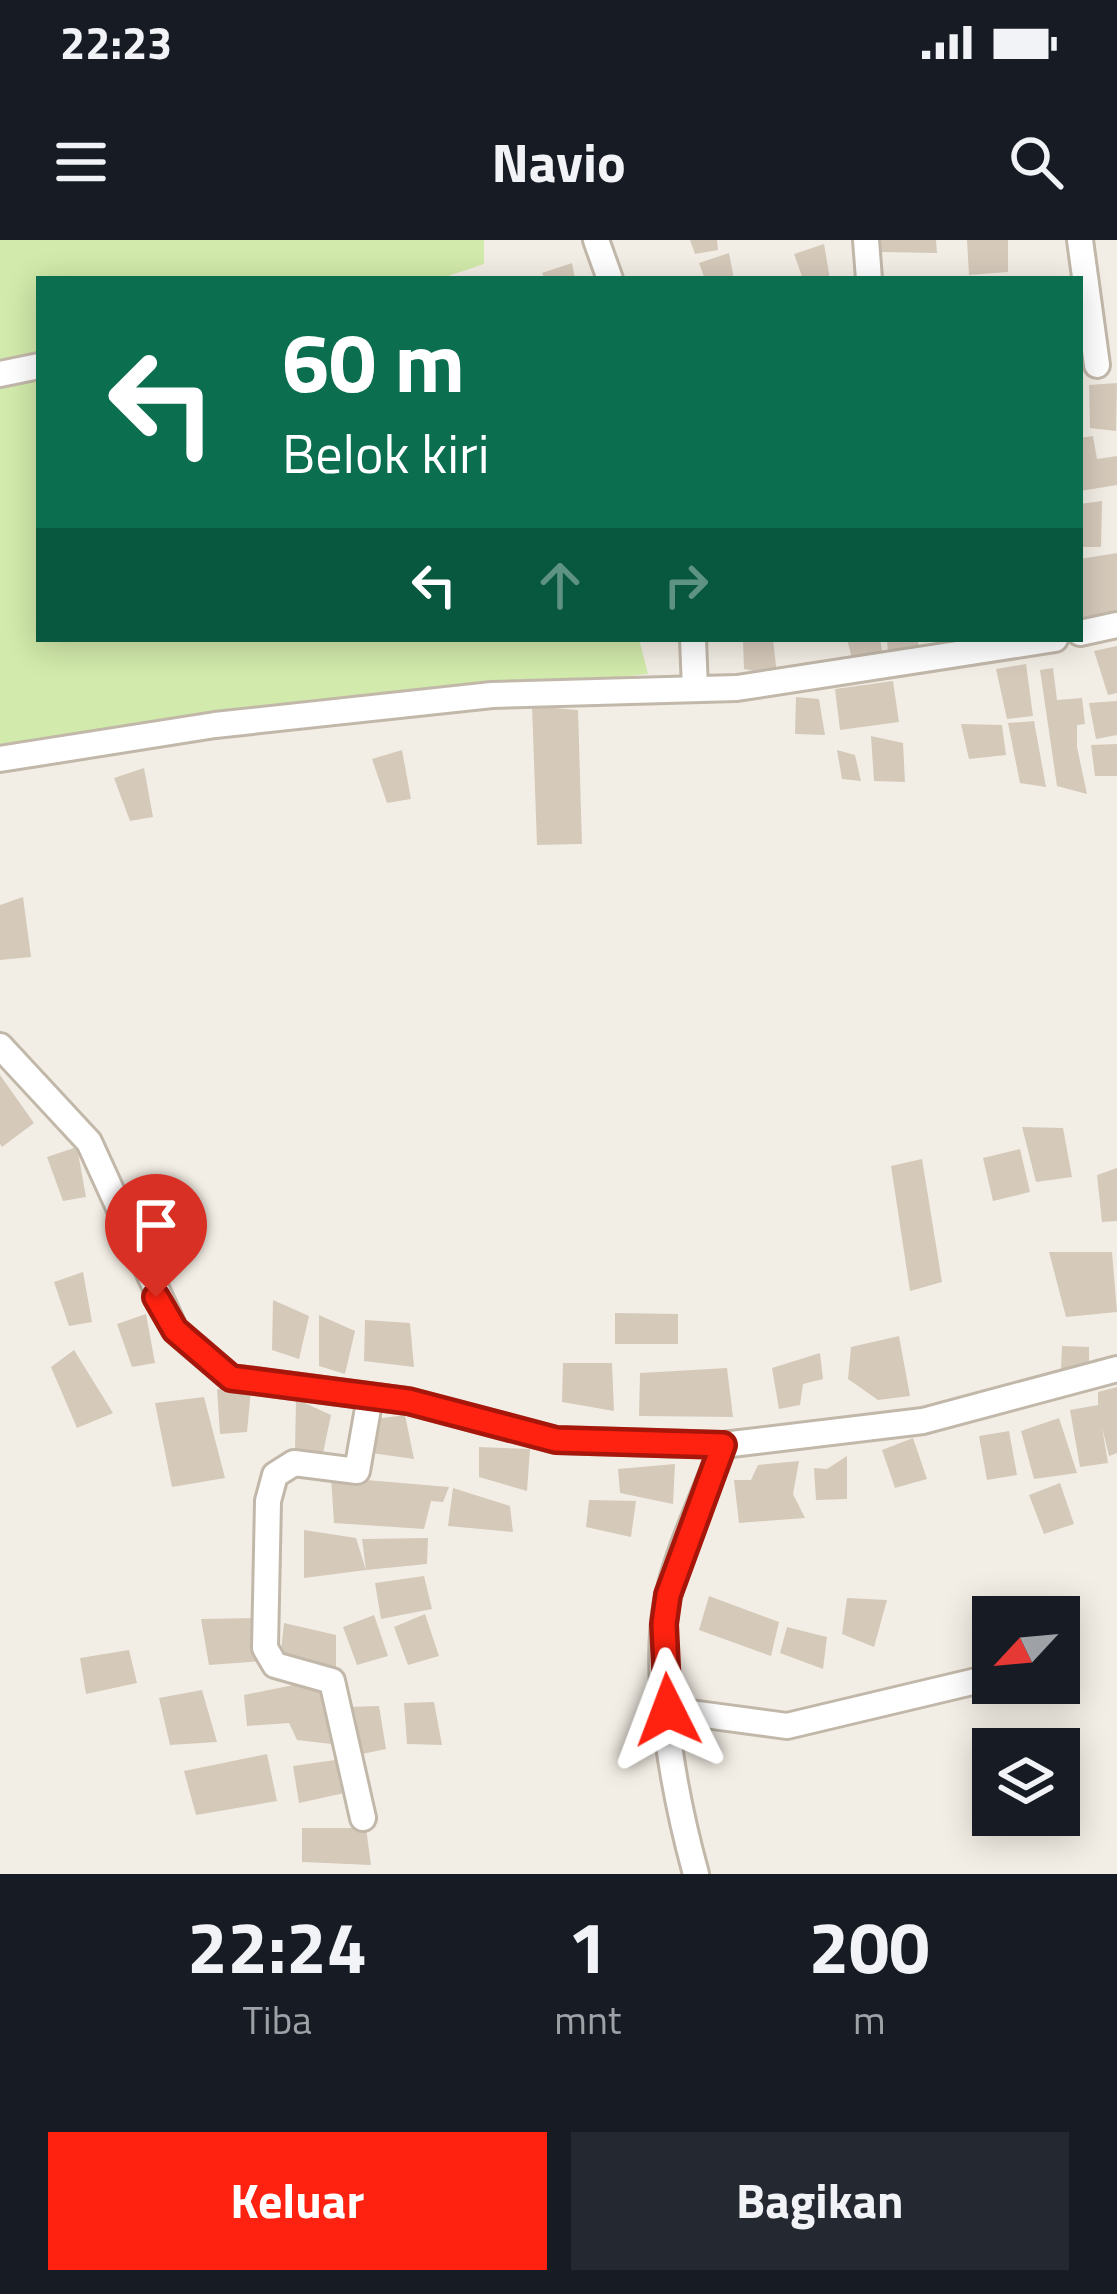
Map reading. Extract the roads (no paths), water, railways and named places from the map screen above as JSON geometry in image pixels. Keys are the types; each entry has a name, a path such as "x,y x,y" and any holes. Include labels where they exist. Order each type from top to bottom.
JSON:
{"street":[{"path":"596,240 609,276"},
{"path":"866,240 869,276"},
{"path":"1080,240 1097,365"},
{"path":"0,374 36,367"},
{"path":"1083,632 1117,625"},
{"path":"693,642 695,689"},
{"path":"0,759 215,725 492,695 695,689 810,679 1037,642"},
{"path":"0,1046 89,1142 156,1297 192,1348 231,1378 408,1401 556,1440 723,1445 923,1421 1117,1369"},
{"path":"363,1818 332,1681 327,1675 275,1665 265,1648 268,1501 274,1474 294,1463 357,1472 370,1397"},
{"path":"696,1874 684,1833 668,1710 664,1624 668,1595 723,1445"},
{"path":"668,1710 788,1726 972,1682"}]}
